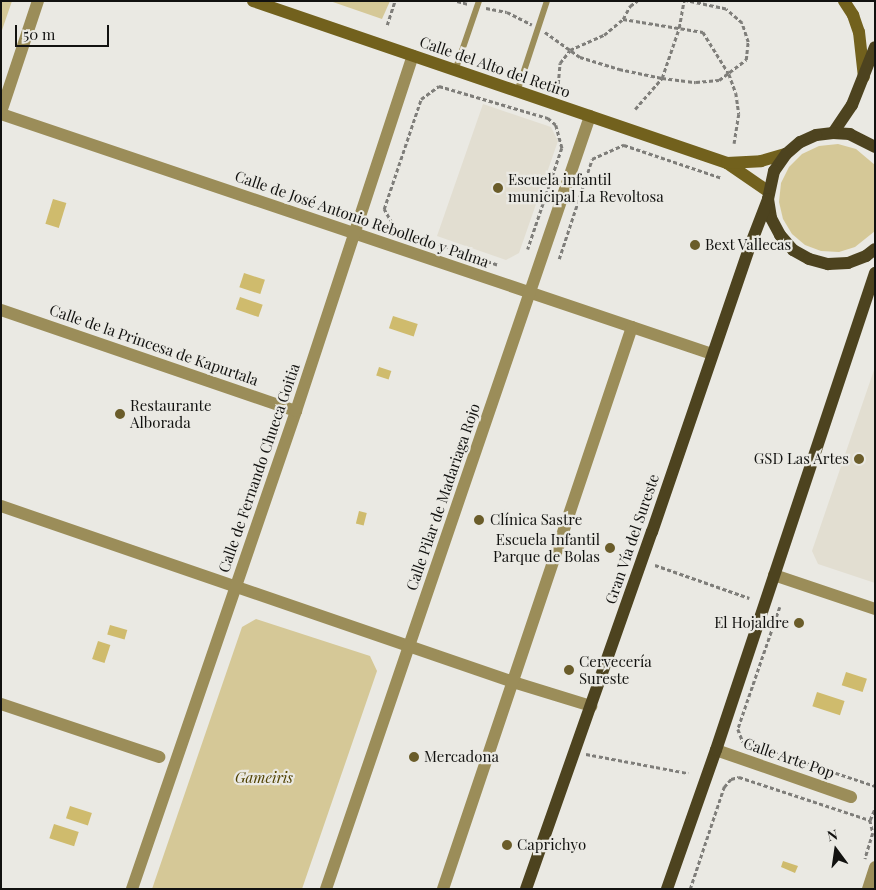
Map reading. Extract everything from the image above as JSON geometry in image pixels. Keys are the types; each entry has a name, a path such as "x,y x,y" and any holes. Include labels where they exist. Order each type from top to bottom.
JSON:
{"main road":[{"name":"Calle del Alto del Retiro","path":"254,1 727,163 768,196"},
{"path":"844,1 853,15 859,32 864,78"},
{"path":"833,132 852,105 875,47"},
{"path":"786,154 800,142 816,135 833,132 850,134 875,147"},
{"name":"Calle del Alto del Retiro","path":"727,163 761,161 786,154"},
{"name":"Gran Vía del Sureste","path":"526,889 768,196 774,171 786,154"},
{"path":"768,196 771,218 780,235 793,250 809,259 828,264 848,263 866,256 875,249"},
{"path":"667,889 716,750 875,273"}],"street":[{"path":"1,113 38,1"},
{"name":"Calle de Fernando Chueca Goitia","path":"132,889 296,411 353,232 413,56"},
{"name":"Calle de José Antonio Rebolledo y Palma","path":"1,113 712,354"},
{"name":"Calle Pilar de Madariaga Rojo","path":"326,889 590,116"},
{"name":"Calle de la Princesa de Kapurtala","path":"1,310 296,411"},
{"path":"443,889 632,327"},
{"path":"1,506 513,682 591,706"},
{"path":"774,575 875,609"},
{"path":"1,704 159,757"},
{"name":"Calle Arte Pop","path":"716,750 851,797"},
{"path":"868,889 870,864"}],"lane":[{"path":"517,92 547,1"},
{"path":"455,71 478,4"}],"path":[{"path":"387,25 395,1"},
{"path":"457,1 508,12 555,37 580,57 596,63 662,78 696,82 719,80 746,60 748,42 742,23 726,8 685,1 679,28 662,78 635,109"},
{"path":"558,84 560,63 570,50 604,35 623,19 630,6 637,1"},
{"path":"623,19 702,32 729,74 739,114 734,144"},
{"path":"497,265 395,229 384,209 421,99 439,86 548,118 556,126 562,148 528,249"},
{"path":"559,259 592,159 624,145 722,178"},
{"path":"655,565 749,598"},
{"path":"780,607 738,730 743,742 875,786"},
{"path":"586,754 688,772"},
{"path":"690,889 724,787 731,779 739,777 870,820"},
{"path":"870,864 874,834 870,820 875,808"}],"shaded area":[{"name":"Escuela infantil municipal La Revoltosa","path":"483,104 551,127 558,141 519,253 506,260 437,236"},
{"path":"53,199 66,203 59,228 45,224"},
{"path":"244,273 265,280 260,294 239,287"},
{"path":"240,297 263,305 258,317 236,309"},
{"path":"393,316 418,324 414,336 389,328"},
{"path":"379,367 391,371 389,380 376,376"},
{"name":"GSD Las Artes","path":"875,367 875,583 818,564 812,551"},
{"path":"359,511 367,513 364,526 356,524"},
{"path":"110,625 127,630 125,640 107,635"},
{"path":"98,641 110,645 104,663 92,659"},
{"path":"846,672 867,679 863,692 842,685"},
{"path":"817,692 845,701 840,715 812,706"},
{"path":"70,806 92,813 88,825 66,818"},
{"path":"54,824 79,832 74,846 49,838"},
{"path":"783,861 798,866 795,873 781,867"}],"green space":[{"path":"1,1 12,1 1,33"},
{"path":"330,1 390,1 382,19"},
{"path":"838,144 856,149 875,165 875,231 855,247 839,252 821,251 805,245 792,234 783,219 779,202 781,183 789,167 802,154 819,146"},
{"name":"Gameiris","path":"256,619 370,656 377,671 302,889 152,889 242,627"}],"place":[{"name":"Escuela infantil municipal La Revoltosa","path":"498,188"},
{"name":"Bext Vallecas","path":"695,245"},
{"name":"Restaurante Alborada","path":"120,414"},
{"name":"GSD Las Artes","path":"859,459"},
{"name":"Clínica Sastre","path":"479,520"},
{"name":"Escuela Infantil Parque de Bolas","path":"610,548"},
{"name":"El Hojaldre","path":"799,623"},
{"name":"Cervecería Sureste","path":"569,670"},
{"name":"Mercadona","path":"414,757"},
{"name":"Caprichyo","path":"507,845"}]}
